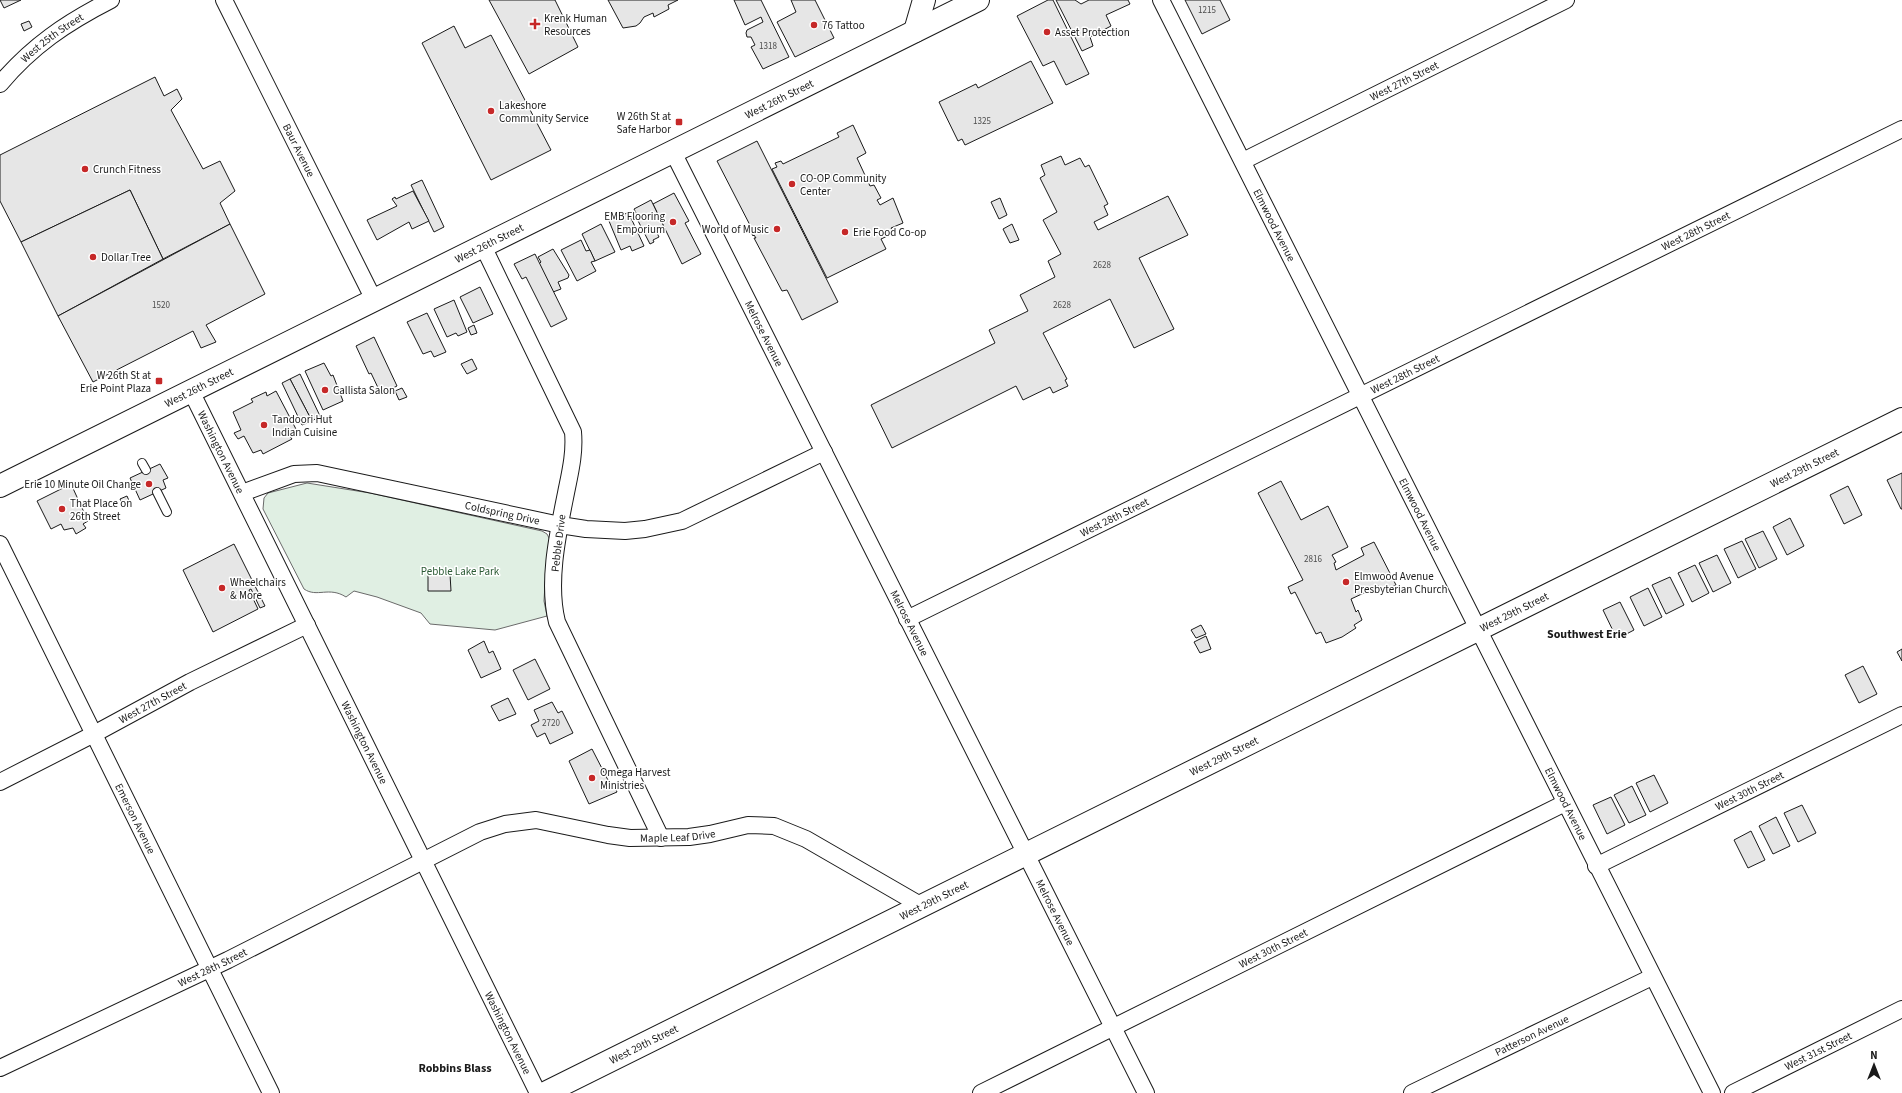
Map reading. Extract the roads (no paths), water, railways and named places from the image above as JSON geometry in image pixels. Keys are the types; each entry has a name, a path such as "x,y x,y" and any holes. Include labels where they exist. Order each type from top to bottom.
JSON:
{"street":[{"name":"West 25th Street","path":"0,84 22,60 57,30 111,0"},
{"name":"Baur Avenue","path":"224,0 374,300"},
{"path":"915,31 924,0"},
{"name":"West 26th Street","path":"0,486 978,0"},
{"name":"Elmwood Avenue","path":"1161,0 1596,866 1712,1093"},
{"name":"West 27th Street","path":"1243,161 1566,0"},
{"name":"West 28th Street","path":"908,619 1902,129"},
{"name":"Melrose Avenue","path":"673,152 1146,1093"},
{"name":"Pebble Drive","path":"483,246 572,432 573,453 560,525 553,587 557,622 661,838"},
{"name":"Washington Avenue","path":"191,391 538,1093"},
{"name":"West 29th Street","path":"545,1093 1902,420"},
{"name":"Coldspring Drive","path":"242,493 288,475 316,473 560,525 586,529 625,531 645,529 676,522 699,513 824,452"},
{"name":"Emerson Avenue","path":"0,544 271,1093"},
{"name":"West 27th Street","path":"0,782 94,734 190,682 307,625"},
{"name":"West 30th Street","path":"1596,866 1902,715"},
{"name":"West 30th Street","path":"981,1093 1565,803"},
{"name":"Maple Leaf Drive","path":"423,862 495,826 525,821 536,820 630,838 661,838 710,834 755,824 774,826 806,839 922,906"},
{"name":"West 28th Street","path":"0,1068 210,968 423,862"},
{"name":"Patterson Avenue","path":"1412,1093 1652,977"},
{"name":"West 31st Street","path":"1733,1093 1902,1009"}],"lane":[{"path":"142,463 146,470"},
{"path":"157,492 167,512"}],"place":[{"name":"Krenk Human Resources","path":"535,24"},
{"name":"76 Tattoo","path":"814,25"},
{"name":"Asset Protection","path":"1047,32"},
{"name":"Lakeshore Community Service","path":"491,111"},
{"name":"W 26th St at Safe Harbor","path":"679,122"},
{"name":"Crunch Fitness","path":"85,169"},
{"name":"CO-OP Community Center","path":"792,184"},
{"name":"EMB Flooring Emporium","path":"673,222"},
{"name":"World of Music","path":"777,229"},
{"name":"Erie Food Co-op","path":"845,232"},
{"name":"Dollar Tree","path":"93,257"},
{"name":"W 26th St at Erie Point Plaza","path":"159,381"},
{"name":"Callista Salon","path":"325,390"},
{"name":"Tandoori Hut Indian Cuisine","path":"264,425"},
{"name":"Erie 10 Minute Oil Change","path":"149,484"},
{"name":"That Place on 26th Street","path":"62,509"},
{"name":"Elmwood Avenue Presbyterian Church","path":"1346,582"},
{"name":"Wheelchairs & More","path":"222,588"},
{"name":"Omega Harvest Ministries","path":"592,778"}],"district":[{"name":"Southwest Erie","path":"1587,634"},
{"name":"Robbins Blass","path":"455,1068"}],"park label":[{"name":"Pebble Lake Park","path":"460,571"}]}
